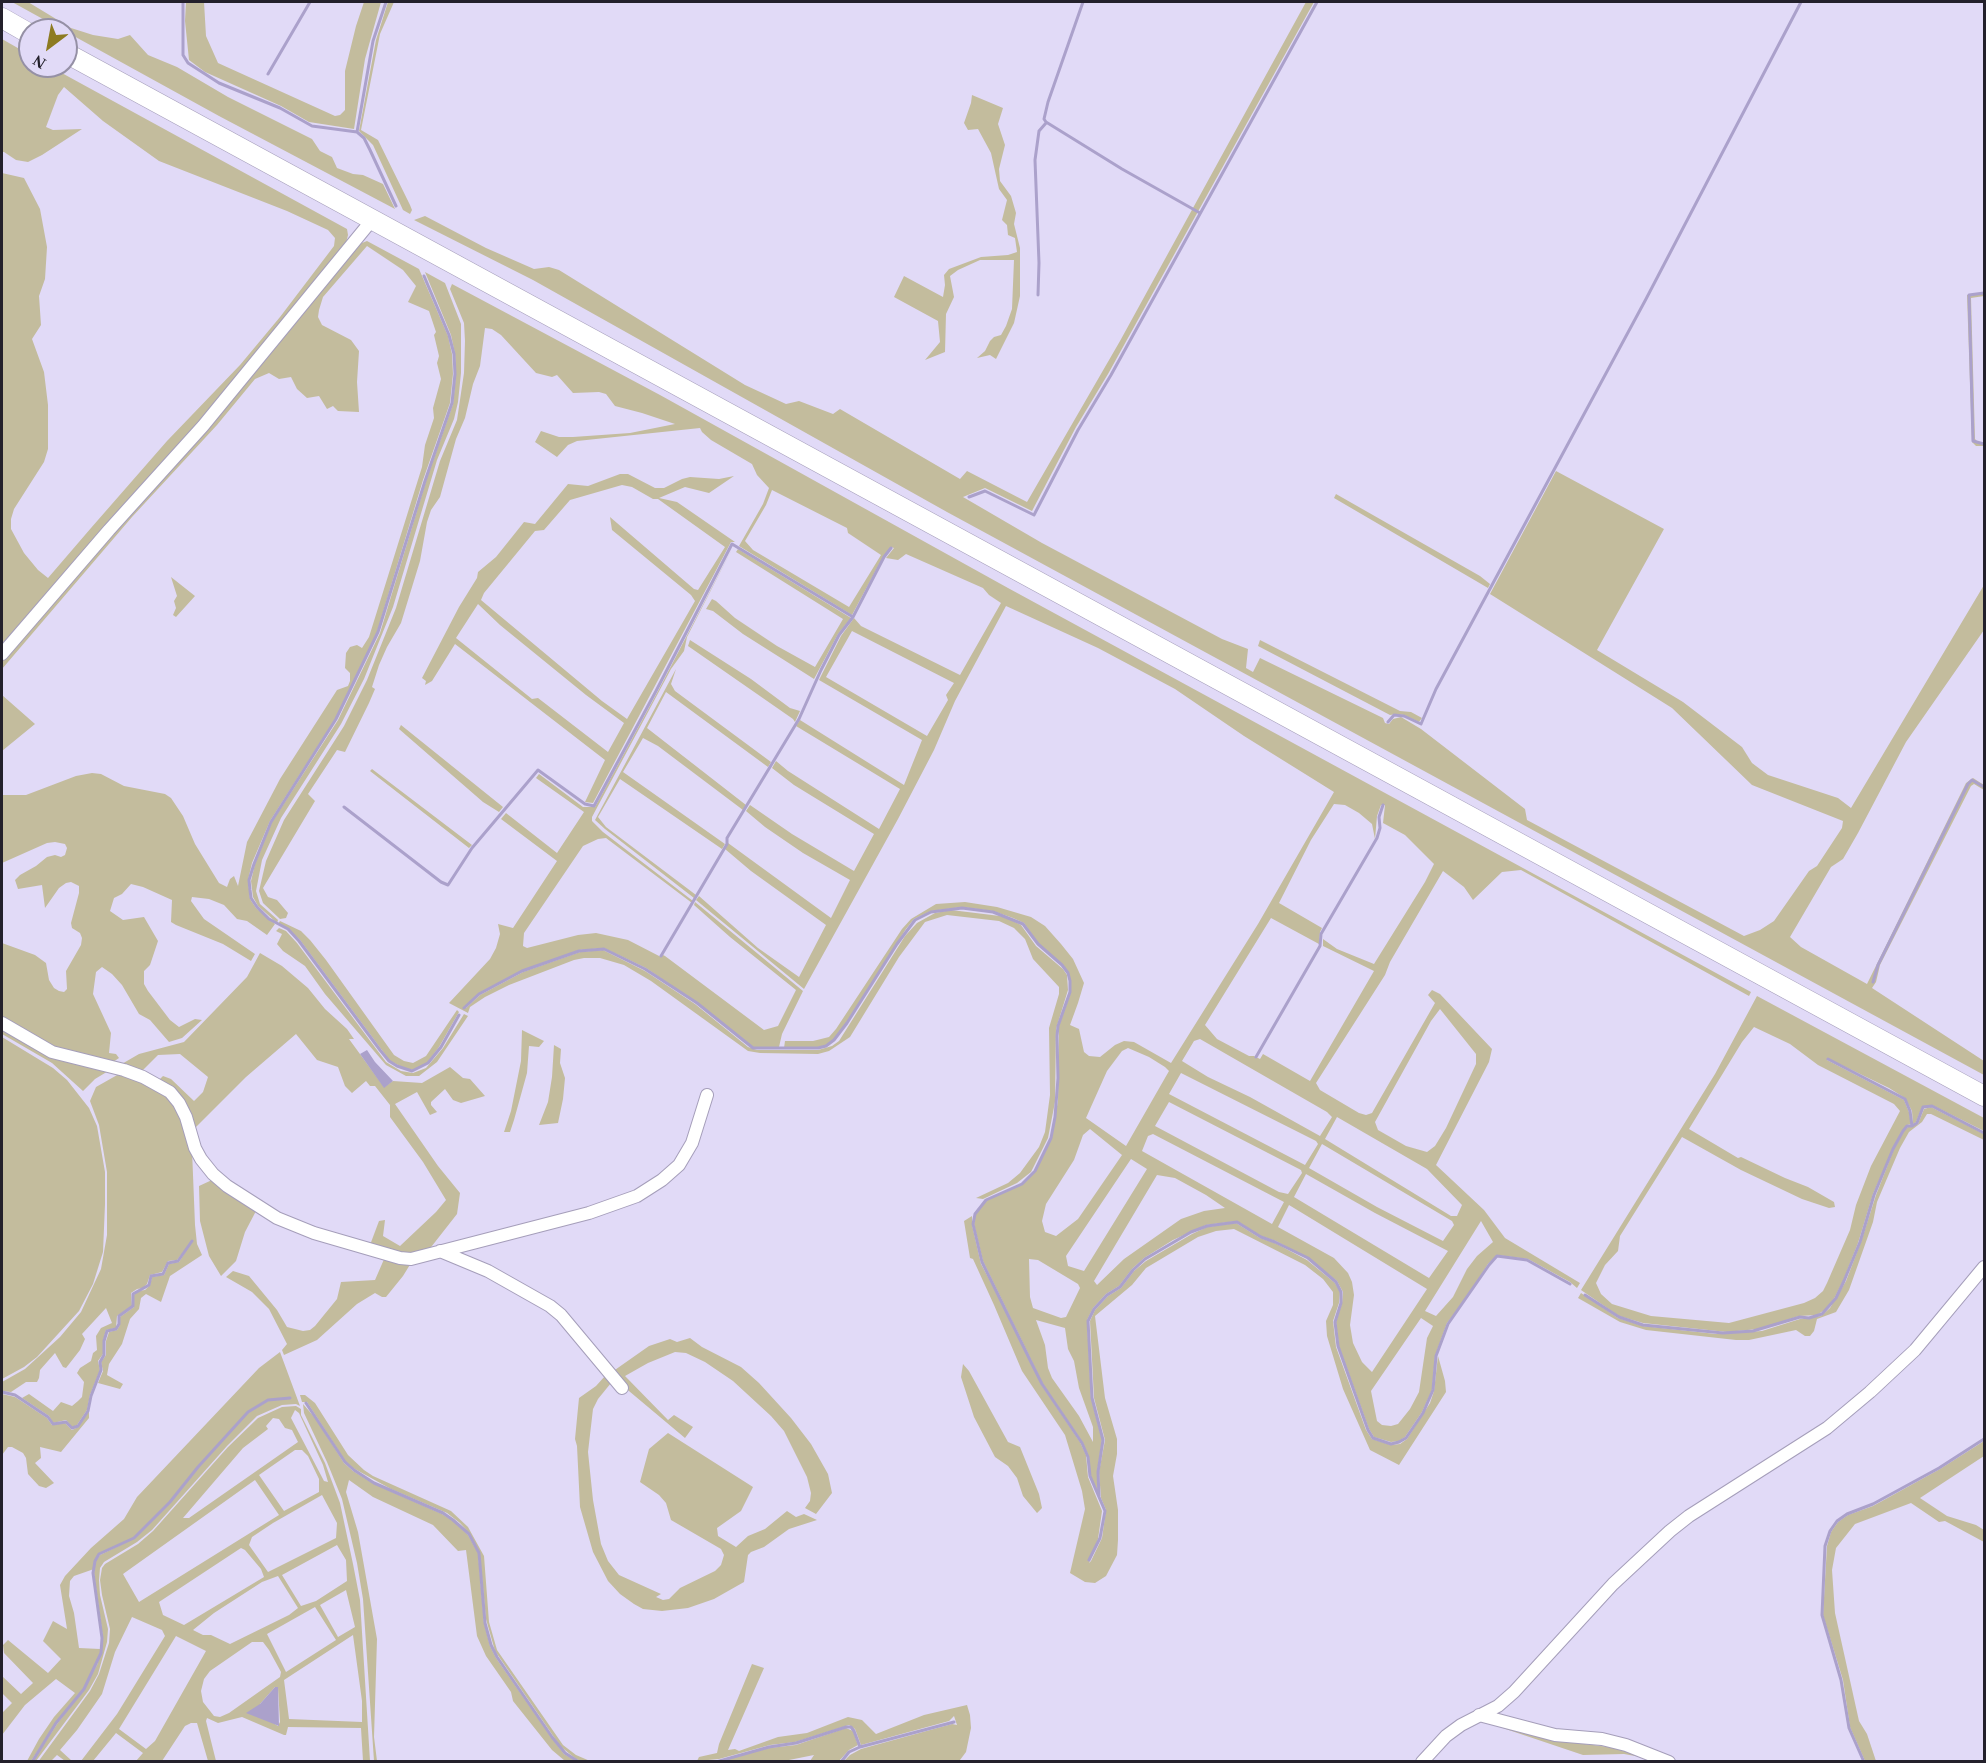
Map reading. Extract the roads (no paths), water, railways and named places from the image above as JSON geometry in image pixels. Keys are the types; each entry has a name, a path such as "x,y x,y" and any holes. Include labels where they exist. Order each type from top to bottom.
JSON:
{"highway":[{"path":"2,18 18,27"},
{"path":"78,60 1984,1096"}],"street":[{"path":"2,654 203,426 372,220"},
{"path":"2,1023 52,1052 143,1077 170,1092 186,1117 198,1154 213,1174 227,1186 277,1218 314,1233 400,1258 411,1259 589,1213 622,1202 649,1189 671,1173 687,1153 707,1095"},
{"path":"440,1251 488,1271 555,1311 622,1388"},
{"path":"1422,1761 1446,1736 1498,1706 1514,1692 1612,1584 1670,1531 1689,1516 1827,1428 1870,1392 1915,1350 1984,1268"},
{"path":"1479,1715 1555,1735 1602,1739 1669,1761"}],"waterway":[{"path":"183,2 183,55 188,63 219,83 280,108 312,126 357,132"},
{"path":"268,74 310,2"},
{"path":"386,2 373,41 357,132 364,138 396,206"},
{"path":"1083,2 1044,119 1122,169 1200,213"},
{"path":"969,497 985,491 1034,515 1078,430 1111,375 1317,2"},
{"path":"1388,722 1394,715 1404,716 1421,724 1436,689 1646,299 1801,2"},
{"path":"1038,295 1035,160 1039,131 1046,123"},
{"path":"424,276 449,335 454,354 455,374 452,403 378,632 336,719 271,822 249,880 251,898 257,907 269,919 288,929 299,941 389,1061 412,1071 428,1063 441,1047 459,1015"},
{"path":"1984,293 1969,295 1973,441 1984,444"},
{"path":"344,807 441,882 448,885 472,848 538,770 585,804 594,806 732,544 853,617 891,548"},
{"path":"661,956 727,844 727,838 799,719 839,635 853,617"},
{"path":"1873,982 1878,965 1968,784 1972,780 1984,787"},
{"path":"1256,1057 1320,946 1321,934 1377,838 1383,805"},
{"path":"464,1008 479,994 522,971 579,951 604,949 645,969 697,1003 753,1048 818,1048 834,1040 847,1023 915,920 931,912 962,908 993,912 1023,924 1038,944 1062,965 1070,981 1070,992 1058,1026 1055,1117 1051,1138 1035,1171 1022,1184 986,1200 975,1214 973,1224 982,1262 1030,1360 1042,1384 1082,1443 1088,1457 1090,1476 1105,1511 1100,1538 1089,1560"},
{"path":"1585,1295 1619,1317 1643,1325 1723,1333 1753,1331 1800,1317 1809,1318 1822,1314 1836,1298 1844,1281 1860,1242 1874,1195 1893,1149 1907,1126 1912,1126 1910,1111 1905,1099 1828,1059"},
{"path":"1912,1126 1917,1123 1923,1107 1932,1106 1984,1133"},
{"path":"1099,1496 1098,1472 1103,1440 1092,1398 1088,1321 1094,1309 1107,1295 1120,1287 1145,1259 1191,1232 1207,1226 1237,1222 1261,1237 1308,1258 1336,1282 1341,1292 1341,1303 1335,1322 1338,1346 1368,1430 1373,1438 1391,1444 1406,1438 1423,1413 1433,1390 1436,1356 1448,1324 1497,1256 1527,1260 1570,1284"},
{"path":"2,1392 15,1395 48,1417 53,1424 66,1422 72,1428 78,1426 88,1411 101,1370 100,1362 104,1355 107,1331 116,1329 119,1316 133,1306 133,1294 149,1285 151,1276 163,1274 168,1263 178,1261 192,1241"},
{"path":"32,1762 56,1723 84,1689 101,1653 102,1638 93,1573 99,1554 134,1538 170,1502 248,1412 268,1400 290,1398"},
{"path":"306,1403 345,1462 354,1470 374,1483 443,1513 469,1534 479,1553 485,1623 491,1645 552,1737 565,1753 579,1762"},
{"path":"1864,1762 1849,1728 1841,1680 1822,1615 1825,1546 1830,1531 1837,1521 1847,1514 1873,1504 1939,1468 1984,1439"},
{"path":"841,1762 849,1752 860,1747 954,1722"},
{"path":"716,1762 769,1747 796,1743 846,1727 851,1727 854,1731 860,1747"}]}
